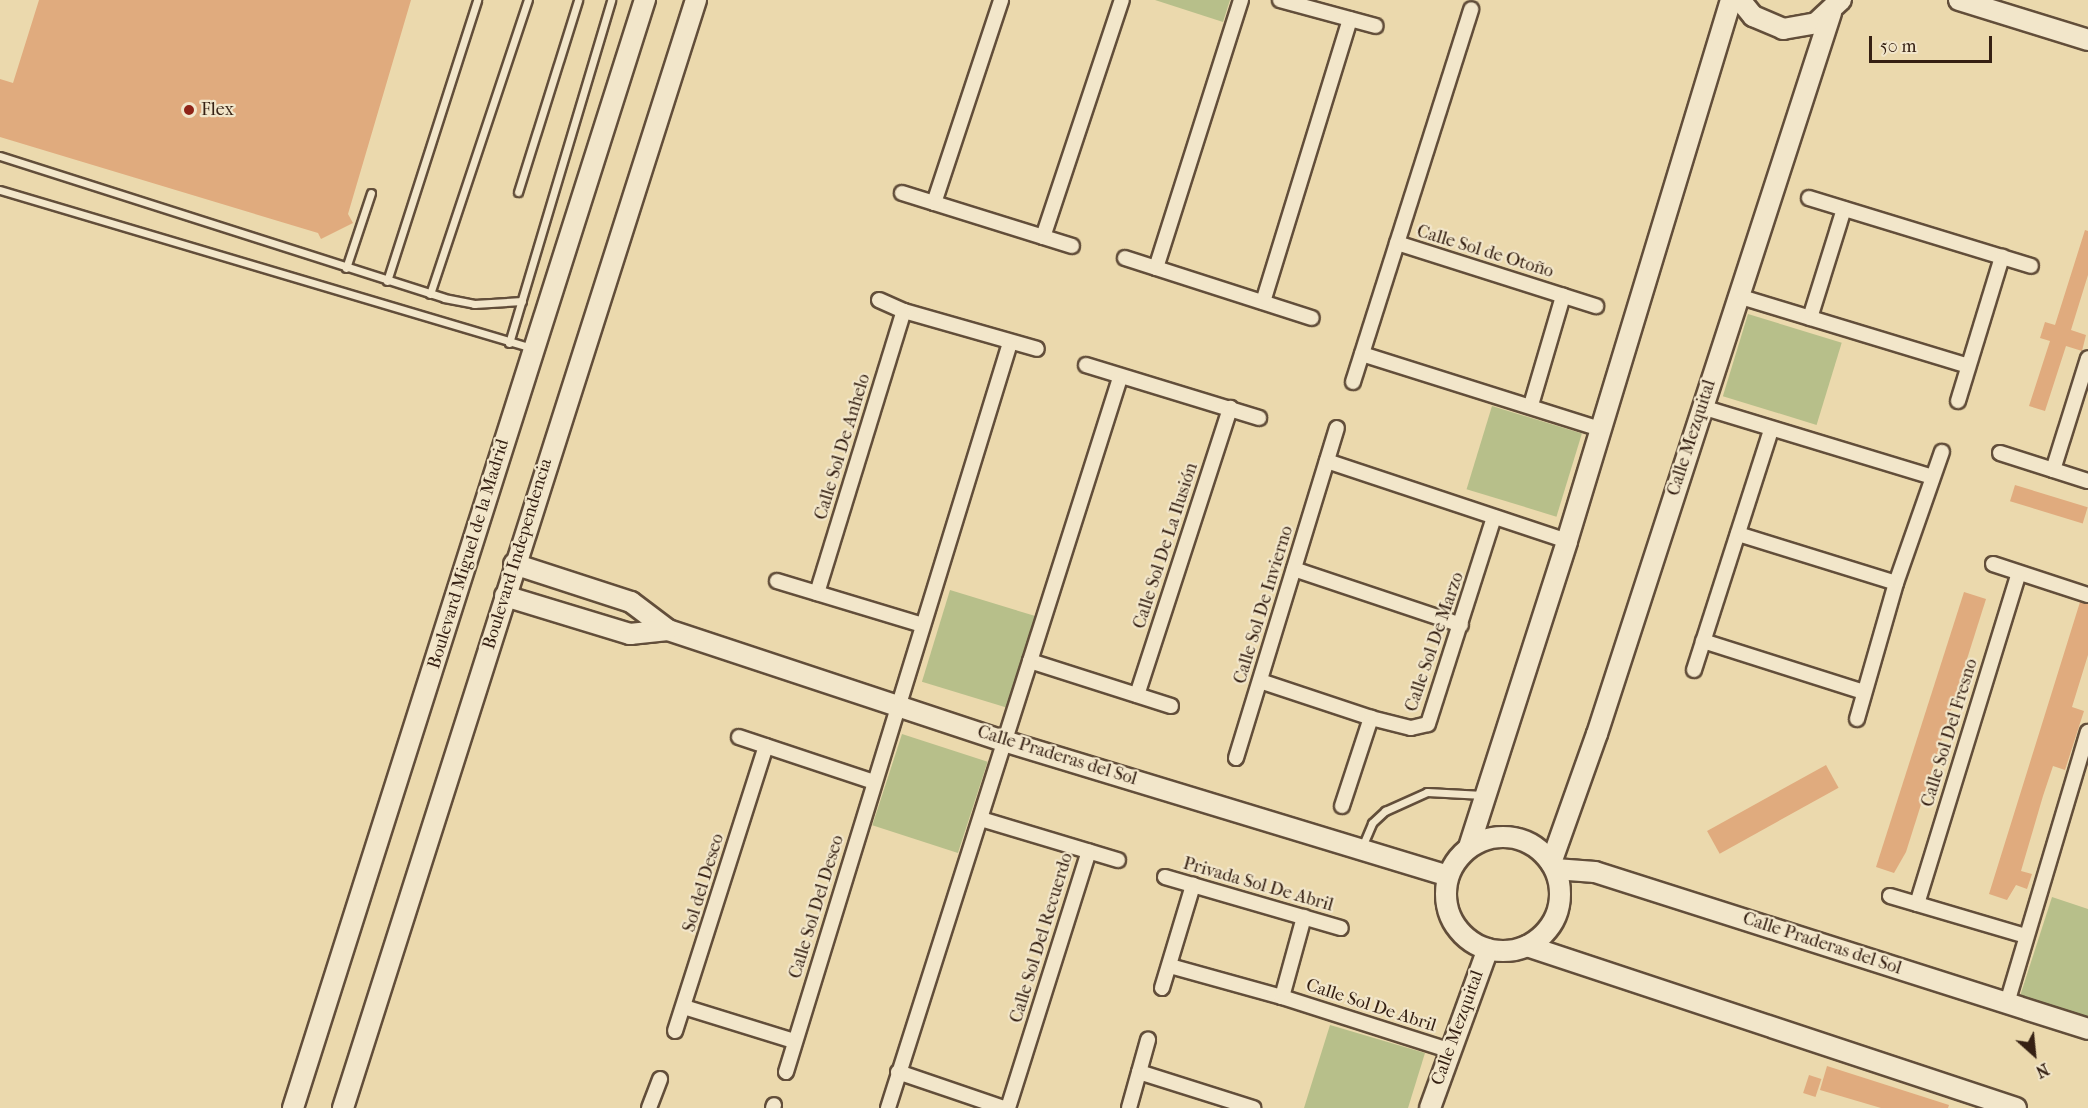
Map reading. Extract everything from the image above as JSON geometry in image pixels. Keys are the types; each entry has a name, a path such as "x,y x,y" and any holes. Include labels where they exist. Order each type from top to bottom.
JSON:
{"street":[{"name":"Boulevard Miguel de la Madrid","path":"293,1108 645,0"},
{"name":"Boulevard Independencia","path":"343,1108 514,564 696,0"},
{"path":"934,203 1001,0"},
{"path":"1043,237 1122,0"},
{"path":"1156,268 1241,0"},
{"path":"1280,0 1376,26"},
{"path":"1469,847 1485,839 1504,836 1539,849 1553,866 1559,905 1553,922 1527,946 1507,951 1488,949 1471,942 1453,921 1445,894 1448,876 1469,847 1567,542 1731,0"},
{"path":"1740,0 1752,16 1783,29 1800,28 1836,7"},
{"path":"1959,0 2088,40"},
{"name":"Calle Mezquital","path":"1553,866 1738,296 1836,7"},
{"path":"1353,382 1471,9"},
{"path":"1263,302 1350,19"},
{"path":"902,193 1072,246"},
{"path":"1809,198 2031,266"},
{"path":"1810,318 1844,209"},
{"name":"Calle Sol de Otoño","path":"1396,243 1596,306"},
{"path":"1958,401 2002,257"},
{"path":"1125,258 1312,318"},
{"name":"Calle Sol de Otoño","path":"1531,405 1563,296"},
{"path":"1738,296 1968,366"},
{"path":"879,300 904,311 1037,349"},
{"name":"Calle Sol De Anhelo","path":"817,593 904,311"},
{"path":"898,705 1010,343"},
{"path":"1362,354 1531,405 1600,429"},
{"path":"2052,470 2088,358"},
{"path":"1086,365 1120,378 1259,418"},
{"path":"888,1108 1120,378"},
{"path":"1702,407 1771,430 1932,477"},
{"name":"Calle Sol De La Ilusión","path":"1137,695 1230,408"},
{"name":"Calle Sol De Invierno","path":"1236,758 1337,428"},
{"path":"1694,670 1771,430"},
{"path":"1857,719 1896,582 1942,452"},
{"path":"2000,453 2088,481"},
{"path":"1327,461 1567,542"},
{"name":"Calle Sol De Marzo","path":"1260,681 1371,718 1411,728 1428,724 1494,517"},
{"path":"1738,534 1896,582"},
{"path":"514,564 631,602 668,630"},
{"path":"1993,564 2088,595"},
{"path":"1294,569 1461,625"},
{"name":"Calle Sol Del Fresno","path":"1917,904 2019,573"},
{"path":"777,581 922,625"},
{"path":"505,596 630,634 668,630"},
{"name":"Calle Praderas del Sol","path":"668,630 1004,741 1448,876"},
{"path":"1703,641 1864,692"},
{"path":"1030,661 1171,706"},
{"name":"Calle Sol Del Deseo","path":"786,1072 898,705"},
{"path":"1342,806 1371,718"},
{"path":"2007,1003 2088,732"},
{"path":"739,737 874,783"},
{"name":"Sol del Deseo","path":"675,1031 766,746"},
{"name":"Calle Sol Del Recuerdo","path":"898,1072 1006,1108 1089,851 981,819"},
{"path":"1089,851 1118,860"},
{"name":"Calle Praderas del Sol","path":"1553,866 1594,872 2088,1029"},
{"name":"Privada Sol De Abril","path":"1165,877 1341,928"},
{"path":"1162,988 1193,885"},
{"path":"1890,896 2026,936"},
{"name":"Calle Sol De Abril","path":"1282,997 1304,917"},
{"path":"1527,946 1979,1102 2016,1108"},
{"name":"Calle Mezquital","path":"1430,1108 1448,1050 1488,949"},
{"name":"Calle Sol De Abril","path":"1170,966 1282,997 1448,1050"},
{"path":"684,1007 794,1041"},
{"path":"1129,1108 1148,1040"},
{"path":"1139,1072 1253,1108"},
{"path":"649,1108 660,1079"}],"lane":[{"path":"387,281 477,0"},
{"path":"430,294 528,0"},
{"path":"518,192 578,0"},
{"path":"509,343 610,0"},
{"path":"0,156 430,294 474,304 522,301"},
{"path":"0,190 259,265 509,343 534,348"},
{"path":"346,268 371,193"},
{"path":"1361,848 1372,823 1385,811 1419,796 1450,792 1485,795"}],"green space":[{"path":"1155,0 1230,0 1223,22"},
{"path":"1748,314 1842,343 1817,425 1723,396"},
{"path":"1492,406 1582,433 1556,517 1467,489"},
{"path":"950,590 1036,616 1008,708 922,682"},
{"path":"902,734 988,762 958,853 872,825"},
{"path":"2052,897 2088,909 2088,1017 2020,996"},
{"path":"1330,1025 1425,1053 1408,1108 1304,1108"}],"building":[{"name":"Flex","path":"39,0 411,0 348,214 353,223 321,239 318,233 0,137 0,79 13,83"},
{"path":"2085,230 2088,231 2088,275 2071,330 2086,335 2082,351 2066,346 2045,411 2029,406 2050,341 2040,338 2045,322 2055,325"},
{"path":"2015,485 2088,507 2083,523 2010,501"},
{"path":"1964,592 1986,599 1906,852 1894,873 1876,867"},
{"path":"2080,602 2088,604 2088,655 2072,707 2084,711 2065,770 2053,766 2043,796 2021,871 2032,874 2027,889 2016,885 2007,900 1989,894"},
{"path":"1826,765 1839,788 1720,854 1707,831"},
{"path":"1827,1066 1949,1105 1948,1108 1881,1108 1820,1090"},
{"path":"1809,1075 1821,1079 1815,1097 1803,1093"}],"place":[{"name":"Flex","path":"189,110"}]}
